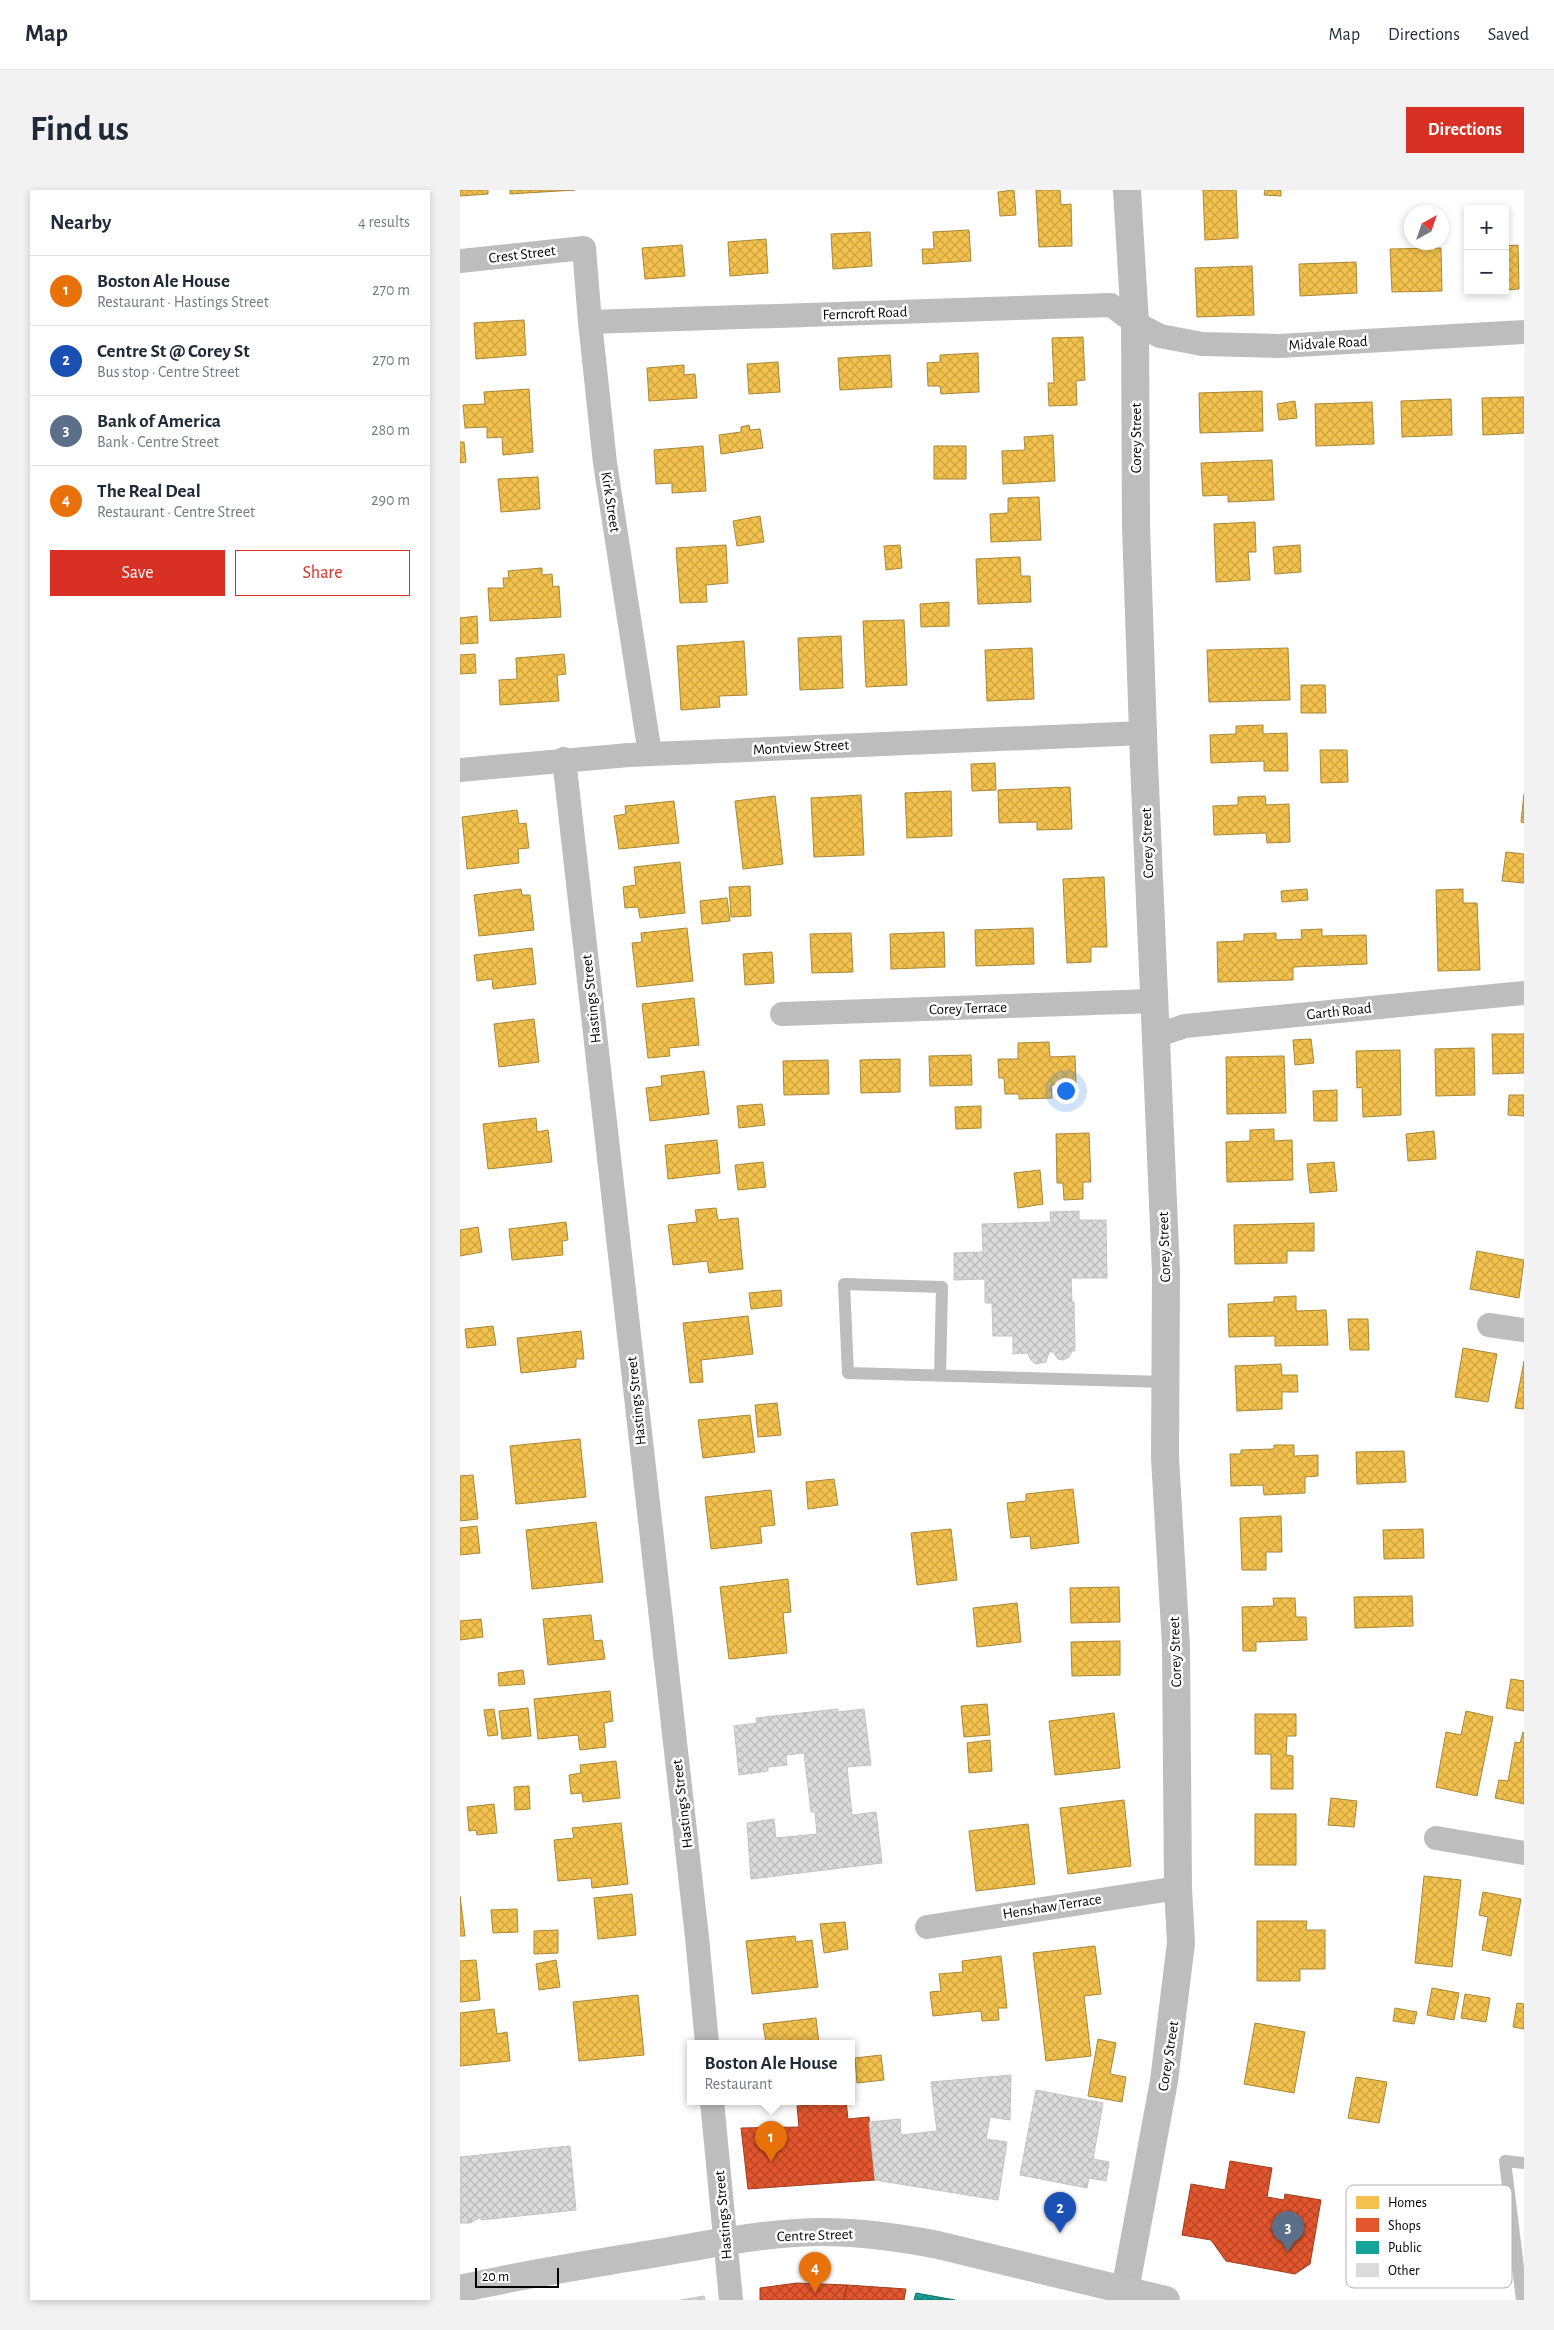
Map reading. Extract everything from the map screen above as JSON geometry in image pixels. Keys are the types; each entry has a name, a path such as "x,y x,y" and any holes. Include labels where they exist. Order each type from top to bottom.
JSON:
{"main road":[{"name":"Centre Street","path":"460,2289 563,2269 725,2242 816,2232 873,2234 905,2238 1124,2295 1166,2300"}],"street":[{"name":"Corey Street","path":"1124,2295 1172,2032 1181,1943 1178,1888 1176,1646 1165,1458 1166,1272 1143,733 1136,526 1135,323 1127,190"},
{"name":"Crest Street","path":"460,261 584,248"},
{"name":"Kirk Street","path":"584,248 605,463 650,754"},
{"name":"Ferncroft Road","path":"590,322 1111,305 1135,323"},
{"name":"Midvale Road","path":"1135,323 1160,336 1202,344 1279,346 1524,332"},
{"name":"Montview Street","path":"460,770 564,759 650,754 1143,733"},
{"name":"Hastings Street","path":"564,759 696,1921 707,2040"},
{"name":"Garth Road","path":"1155,1036 1185,1026 1524,993"},
{"name":"Corey Terrace","path":"782,1014 1153,1001"},
{"path":"1488,1325 1524,1330"},
{"path":"1436,1838 1524,1853"},
{"name":"Henshaw Terrace","path":"927,1927 1178,1888"},
{"name":"Hastings Street","path":"712,2105 731,2300"}],"lane":[{"path":"940,1376 942,1287 844,1284 848,1373 940,1376 1165,1382"},
{"path":"1508,2185 1505,2161 1524,2163"},
{"path":"1512,2218 1522,2300"}],"building: Homes":[{"path":"460,190 488,190 488,194 460,196"},
{"path":"510,190 575,190 510,194"},
{"path":"1014,190 1016,215 1000,216 998,192"},
{"path":"1036,190 1060,190 1061,205 1071,204 1072,246 1039,247"},
{"path":"1203,190 1236,190 1238,238 1205,240"},
{"path":"1265,190 1281,190 1281,196 1264,195"},
{"path":"969,230 971,261 923,264 922,249 934,249 933,232"},
{"path":"870,232 872,266 833,269 831,234"},
{"path":"766,239 768,273 730,276 728,242"},
{"path":"682,245 685,276 645,279 642,248"},
{"path":"1518,245 1519,289 1509,290 1509,246"},
{"path":"1390,249 1441,250 1442,291 1392,292"},
{"path":"1356,262 1357,293 1300,296 1299,264"},
{"path":"1252,266 1254,315 1197,317 1195,268"},
{"path":"524,320 526,355 476,359 474,323"},
{"path":"1083,337 1085,380 1076,381 1077,405 1049,406 1048,383 1054,383 1052,338"},
{"path":"978,353 979,392 941,394 940,386 928,386 927,363 940,362 940,355"},
{"path":"890,355 892,387 840,390 838,358"},
{"path":"778,362 780,392 749,394 747,364"},
{"path":"684,365 684,375 695,374 697,398 649,401 647,368"},
{"path":"529,389 533,452 503,455 502,437 487,438 487,427 465,428 463,405 485,404 484,392"},
{"path":"1262,391 1263,431 1200,433 1199,393"},
{"path":"1524,397 1524,433 1483,435 1482,398"},
{"path":"1451,399 1452,435 1402,437 1401,401"},
{"path":"1295,401 1297,418 1279,420 1277,404"},
{"path":"1372,402 1374,444 1316,446 1315,404"},
{"path":"749,425 750,430 760,429 763,448 721,454 719,435 741,432 741,427"},
{"path":"1053,435 1055,481 1003,484 1002,451 1025,450 1024,437"},
{"path":"460,442 464,442 466,462 460,463"},
{"path":"703,446 706,491 672,493 672,483 656,484 654,450"},
{"path":"934,446 966,446 966,479 934,479"},
{"path":"1272,460 1274,500 1228,502 1228,495 1203,496 1201,463"},
{"path":"538,477 540,509 501,512 498,479"},
{"path":"1039,497 1041,540 991,542 990,514 1008,513 1008,498"},
{"path":"760,516 764,542 737,546 733,521"},
{"path":"1255,522 1256,552 1248,552 1250,580 1216,582 1214,524"},
{"path":"726,545 728,583 706,585 707,602 680,603 676,548"},
{"path":"900,545 902,568 886,570 884,546"},
{"path":"1300,545 1301,572 1275,574 1273,547"},
{"path":"1020,557 1021,576 1030,576 1031,602 978,604 976,559"},
{"path":"542,568 542,575 552,574 553,587 559,586 561,617 490,621 488,588 504,588 503,578 509,578 508,571"},
{"path":"949,602 949,626 921,627 920,604"},
{"path":"477,616 478,643 460,644 460,618"},
{"path":"904,620 907,685 866,687 863,621"},
{"path":"841,636 843,688 800,690 798,638"},
{"path":"744,641 747,695 719,696 720,707 681,710 677,646"},
{"path":"1032,648 1034,699 987,701 985,650"},
{"path":"1288,648 1290,700 1209,702 1207,650"},
{"path":"475,654 476,673 460,674 460,655"},
{"path":"564,654 566,674 557,675 559,701 500,705 499,680 517,679 516,658"},
{"path":"1301,685 1325,685 1326,713 1301,713"},
{"path":"1263,725 1263,734 1287,733 1288,771 1264,771 1264,761 1211,763 1210,735 1236,734 1236,726"},
{"path":"1320,750 1347,750 1348,782 1321,783"},
{"path":"995,763 996,790 972,791 971,764"},
{"path":"1070,787 1072,829 1037,830 1037,822 999,823 998,790"},
{"path":"951,791 952,836 907,838 905,793"},
{"path":"1524,794 1524,823 1521,822"},
{"path":"861,795 864,855 814,857 811,798"},
{"path":"775,796 783,864 743,869 735,801"},
{"path":"1265,796 1266,805 1289,804 1290,842 1267,843 1266,833 1214,835 1213,806 1238,805 1238,797"},
{"path":"674,801 679,843 619,849 614,816 626,814 625,806"},
{"path":"517,810 519,824 526,823 529,848 518,849 519,863 467,869 462,817"},
{"path":"1506,852 1524,854 1524,883 1502,881"},
{"path":"680,862 685,913 640,918 638,907 625,908 623,887 636,885 634,867"},
{"path":"1104,877 1107,947 1091,947 1091,962 1067,963 1063,879"},
{"path":"750,886 751,916 731,917 729,887"},
{"path":"521,889 522,895 530,895 534,930 479,936 474,895"},
{"path":"1307,889 1308,900 1282,902 1281,891"},
{"path":"1463,889 1463,903 1477,903 1480,970 1438,971 1436,890"},
{"path":"727,898 730,921 702,924 700,901"},
{"path":"687,928 693,981 637,987 632,943 642,942 641,933"},
{"path":"1033,928 1034,964 976,966 975,930"},
{"path":"1322,929 1322,936 1366,935 1367,964 1293,967 1293,980 1218,982 1217,942 1244,941 1244,934 1276,933 1276,940 1302,939 1301,930"},
{"path":"944,932 945,967 891,969 890,934"},
{"path":"851,933 853,972 812,973 810,934"},
{"path":"532,948 536,984 493,989 492,979 477,981 474,955"},
{"path":"772,952 774,983 745,985 743,954"},
{"path":"694,998 699,1045 669,1048 670,1056 648,1058 642,1004"},
{"path":"534,1019 539,1062 499,1067 494,1024"},
{"path":"1492,1034 1524,1034 1524,1073 1493,1074"},
{"path":"1311,1039 1314,1063 1295,1065 1293,1040"},
{"path":"1049,1042 1050,1057 1075,1056 1076,1085 1051,1085 1052,1098 1019,1099 1019,1094 1005,1094 1004,1078 999,1078 998,1059 1018,1059 1018,1043"},
{"path":"1474,1048 1475,1095 1436,1096 1435,1049"},
{"path":"1400,1050 1401,1115 1363,1117 1362,1087 1357,1088 1356,1051"},
{"path":"971,1055 972,1085 930,1086 929,1056"},
{"path":"1284,1056 1286,1113 1227,1114 1226,1057"},
{"path":"900,1059 900,1092 861,1093 860,1060"},
{"path":"828,1060 829,1094 784,1095 783,1061"},
{"path":"704,1071 709,1114 650,1121 646,1088 662,1086 661,1076"},
{"path":"1337,1090 1337,1121 1314,1121 1313,1091"},
{"path":"1509,1095 1524,1095 1524,1116 1508,1115"},
{"path":"762,1104 765,1125 739,1128 737,1106"},
{"path":"981,1106 981,1128 956,1129 955,1107"},
{"path":"536,1118 537,1132 548,1130 552,1162 488,1169 483,1124"},
{"path":"1274,1129 1274,1141 1292,1140 1293,1180 1227,1182 1226,1142 1250,1141 1250,1130"},
{"path":"1434,1131 1436,1159 1408,1161 1406,1134"},
{"path":"1089,1133 1091,1182 1083,1182 1083,1199 1064,1200 1063,1183 1057,1183 1056,1134"},
{"path":"717,1140 720,1173 668,1179 665,1145"},
{"path":"763,1162 766,1187 738,1190 735,1165"},
{"path":"1334,1162 1337,1191 1310,1193 1307,1164"},
{"path":"1040,1170 1043,1204 1018,1208 1014,1173"},
{"path":"716,1208 718,1220 738,1218 743,1269 709,1273 707,1261 673,1265 668,1225 697,1222 695,1210"},
{"path":"566,1222 568,1240 562,1241 563,1255 512,1260 509,1229"},
{"path":"1314,1223 1314,1251 1287,1251 1287,1263 1235,1264 1234,1225"},
{"path":"478,1227 482,1252 460,1256 460,1230"},
{"path":"1477,1251 1524,1260 1519,1298 1470,1289"},
{"path":"781,1290 782,1306 751,1309 749,1293"},
{"path":"1296,1296 1296,1311 1326,1310 1328,1345 1275,1346 1275,1336 1229,1337 1228,1304 1274,1302 1274,1297"},
{"path":"748,1316 753,1354 701,1360 703,1382 690,1383 683,1323"},
{"path":"1348,1319 1368,1319 1369,1350 1350,1350"},
{"path":"493,1326 496,1345 467,1348 465,1329"},
{"path":"581,1331 584,1359 576,1359 576,1367 521,1373 517,1338"},
{"path":"1463,1348 1497,1354 1488,1402 1455,1397"},
{"path":"1524,1361 1524,1409 1515,1408"},
{"path":"1281,1364 1282,1375 1297,1375 1298,1392 1282,1392 1282,1409 1237,1411 1235,1366"},
{"path":"777,1403 781,1435 758,1437 755,1405"},
{"path":"750,1415 755,1452 703,1458 698,1420"},
{"path":"580,1439 586,1497 516,1504 510,1446"},
{"path":"1274,1445 1294,1445 1294,1456 1318,1455 1318,1476 1305,1477 1305,1493 1264,1495 1263,1485 1231,1486 1230,1454 1241,1454 1241,1450 1274,1449"},
{"path":"1404,1451 1406,1482 1357,1484 1356,1452"},
{"path":"473,1475 478,1519 460,1521 460,1476"},
{"path":"834,1479 838,1505 808,1509 806,1482"},
{"path":"1073,1489 1079,1543 1031,1549 1030,1536 1011,1538 1007,1503 1026,1501 1026,1494"},
{"path":"771,1490 775,1525 760,1527 762,1543 711,1549 705,1497"},
{"path":"1281,1516 1282,1552 1266,1552 1266,1570 1242,1570 1240,1518"},
{"path":"596,1522 603,1582 532,1589 526,1530"},
{"path":"477,1526 480,1553 460,1555 460,1528"},
{"path":"951,1529 957,1580 917,1585 911,1533"},
{"path":"1423,1529 1424,1558 1384,1559 1383,1530"},
{"path":"788,1579 791,1612 783,1613 787,1653 729,1659 720,1587"},
{"path":"1119,1587 1120,1622 1071,1623 1070,1588"},
{"path":"1412,1596 1413,1626 1355,1628 1354,1597"},
{"path":"1273,1598 1295,1598 1296,1617 1306,1617 1307,1640 1256,1642 1256,1651 1243,1651 1242,1607 1274,1606"},
{"path":"1017,1603 1021,1642 977,1647 973,1608"},
{"path":"591,1615 594,1641 602,1640 605,1659 548,1665 543,1619"},
{"path":"481,1619 483,1637 460,1640 460,1621"},
{"path":"1120,1641 1120,1675 1072,1676 1071,1642"},
{"path":"523,1670 525,1684 499,1686 498,1673"},
{"path":"1511,1679 1524,1681 1524,1711 1506,1708"},
{"path":"610,1691 613,1721 604,1723 606,1747 580,1750 578,1735 538,1739 534,1699"},
{"path":"987,1704 990,1735 964,1737 961,1706"},
{"path":"528,1708 531,1736 502,1739 499,1711"},
{"path":"494,1709 498,1735 488,1736 484,1710"},
{"path":"1466,1711 1493,1717 1477,1796 1436,1787 1446,1732 1461,1735"},
{"path":"1114,1713 1120,1768 1055,1775 1049,1721"},
{"path":"1255,1714 1296,1714 1296,1736 1287,1736 1286,1755 1293,1756 1293,1789 1271,1789 1271,1754 1255,1754"},
{"path":"1523,1732 1524,1804 1495,1798 1499,1780 1508,1781 1515,1742 1520,1743"},
{"path":"990,1740 992,1771 969,1773 967,1743"},
{"path":"616,1761 620,1798 583,1802 582,1793 571,1794 569,1775 581,1773 580,1765"},
{"path":"529,1786 530,1809 515,1810 514,1787"},
{"path":"1331,1798 1357,1801 1354,1827 1328,1825"},
{"path":"1124,1800 1131,1866 1068,1874 1060,1808"},
{"path":"494,1804 497,1833 477,1835 476,1830 469,1831 467,1807"},
{"path":"1255,1814 1296,1814 1296,1865 1255,1865"},
{"path":"621,1823 628,1884 592,1888 591,1878 558,1881 554,1840 574,1838 572,1828"},
{"path":"1028,1824 1035,1884 976,1891 969,1831"},
{"path":"1424,1876 1461,1880 1452,1967 1415,1963"},
{"path":"1483,1892 1521,1899 1511,1956 1482,1950 1488,1917 1479,1915"},
{"path":"632,1894 636,1935 598,1939 594,1898"},
{"path":"460,1896 465,1936 460,1936"},
{"path":"517,1909 518,1932 493,1933 491,1910"},
{"path":"1257,1921 1307,1921 1306,1930 1325,1930 1325,1969 1300,1969 1300,1981 1257,1981"},
{"path":"845,1922 848,1949 824,1953 820,1924"},
{"path":"558,1930 558,1953 534,1954 534,1931"},
{"path":"795,1936 796,1942 812,1940 818,1987 752,1994 746,1941"},
{"path":"1095,1946 1101,1994 1084,1996 1091,2056 1046,2061 1033,1953"},
{"path":"1001,1956 1007,2008 998,2008 999,2020 982,2021 981,2011 933,2016 930,1992 941,1991 939,1974 963,1972 962,1961"},
{"path":"476,1960 480,2000 460,2002 460,1961"},
{"path":"556,1960 560,1987 539,1990 536,1964"},
{"path":"1432,1988 1459,1993 1454,2020 1427,2015"},
{"path":"1465,1994 1490,1998 1486,2022 1461,2018"},
{"path":"638,1995 644,2055 579,2061 573,2002"},
{"path":"1517,2003 1524,2004 1524,2029 1513,2027"},
{"path":"1395,2008 1417,2012 1414,2024 1393,2021"},
{"path":"494,2009 497,2034 507,2032 510,2061 460,2066 460,2013"},
{"path":"816,2018 819,2040 766,2040 763,2024"},
{"path":"1255,2023 1305,2032 1294,2093 1244,2084"},
{"path":"1098,2039 1116,2043 1110,2074 1126,2077 1122,2102 1088,2096"},
{"path":"881,2055 884,2080 857,2083 855,2058"},
{"path":"1356,2077 1387,2082 1379,2123 1348,2118"}],"building: Shops":[{"path":"846,2105 848,2119 869,2117 875,2180 748,2189 741,2128 799,2127 797,2106"},
{"path":"1230,2161 1272,2168 1267,2197 1284,2200 1285,2194 1321,2200 1310,2264 1295,2274 1226,2261 1211,2240 1182,2235 1191,2184 1225,2190"},
{"path":"797,2283 847,2285 844,2300 760,2300 760,2288"},
{"path":"847,2285 906,2289 904,2300 844,2300"}],"building: Public":[{"path":"916,2293 955,2300 914,2300"}],"building: Other":[{"path":"1079,1211 1079,1220 1106,1220 1107,1278 1071,1278 1072,1302 1074,1302 1075,1351 1072,1351 1069,1357 1063,1360 1058,1359 1053,1352 1049,1352 1046,1362 1035,1364 1030,1359 1028,1353 1013,1354 1013,1336 993,1336 992,1303 985,1303 985,1279 954,1280 954,1253 983,1252 982,1224 1051,1222 1050,1212"},
{"path":"838,1709 838,1712 864,1709 871,1765 847,1767 852,1815 876,1812 882,1863 751,1879 747,1823 774,1819 776,1838 817,1834 815,1812 811,1812 804,1753 786,1755 787,1765 768,1767 768,1771 739,1775 734,1726 757,1723 756,1718"},
{"path":"1011,2075 1010,2120 990,2117 986,2139 1007,2142 998,2200 875,2180 869,2122 900,2119 901,2135 937,2131 931,2082"},
{"path":"1036,2090 1103,2103 1093,2159 1109,2162 1106,2181 1089,2178 1087,2188 1020,2175"},
{"path":"570,2146 576,2210 481,2220 481,2217 470,2223 460,2223 460,2157"},
{"path":"704,2296 705,2300 681,2300"}],"place":[{"name":"Boston Ale House","path":"771,2162"},
{"name":"Centre St @ Corey St","path":"1060,2233"},
{"name":"Bank of America","path":"1288,2252"},
{"name":"The Real Deal","path":"815,2293"}]}
